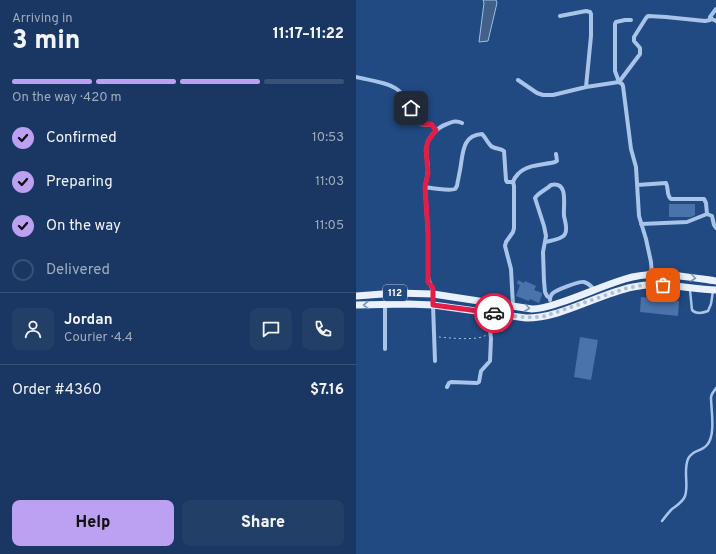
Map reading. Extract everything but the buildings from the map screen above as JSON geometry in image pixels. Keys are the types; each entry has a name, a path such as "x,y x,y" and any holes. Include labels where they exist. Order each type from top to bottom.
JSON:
{"main road":[{"name":"112","path":"356,296 396,293 433,294 532,309 544,308 570,300 636,276 677,276 716,281"},
{"name":"112","path":"356,305 433,305 526,318 536,318 634,287 649,284 715,290"},
{"path":"433,294 433,305"}],"street":[{"path":"518,80 537,94 543,95 553,95 619,82 640,54 640,48 634,41 634,37 648,16 705,21 710,20 710,16 716,9"},
{"path":"560,16 586,11 590,12 591,14 586,88"},
{"path":"710,18 716,21"},
{"path":"631,20 616,22 615,71 624,90 631,149 636,167 639,216 648,245 652,275"},
{"path":"356,77 396,89 402,94 417,121 420,124 431,124 436,130"},
{"path":"433,294 433,288 428,282 428,232 425,187 428,173 427,144 436,130 453,121 462,123"},
{"path":"425,187 442,189 456,188 464,145 470,138 482,134 492,147 502,149 504,151 506,180 507,182 513,182"},
{"path":"513,306 511,269 505,246 514,228 513,182 518,174 527,168 557,161 556,154"},
{"path":"545,242 559,239 565,234 564,196 563,189 558,184 551,185 545,191 537,194 535,198 546,236 545,242 543,256 545,292 550,298"},
{"path":"637,185 666,184 668,195 671,199 704,199 707,214"},
{"path":"642,224 687,222 707,214 712,216 716,228"},
{"path":"549,306 552,293 557,290 580,282 585,282 594,290"},
{"path":"386,304 386,349"},
{"path":"433,305 435,361"},
{"path":"447,387 451,382 479,382 481,371 490,361 490,331 493,313"}],"lane":[{"path":"690,287 692,310 697,312 708,311 715,290"},
{"path":"662,521 668,513 683,501 686,495 685,470 687,460 692,453 708,445 711,438 711,397 716,388"}],"path":[{"path":"434,337 477,339 484,337 490,331"}],"water":[{"path":"483,0 496,0 497,3 488,41 479,42 484,3"}],"way so far":[{"path":"494,313 536,318 552,314 627,288 649,284 663,285"}],"route":[{"path":"411,108 420,124 431,124 436,130 427,144 426,150 428,173 425,187 428,232 428,282 433,288 433,305 494,313"}]}
